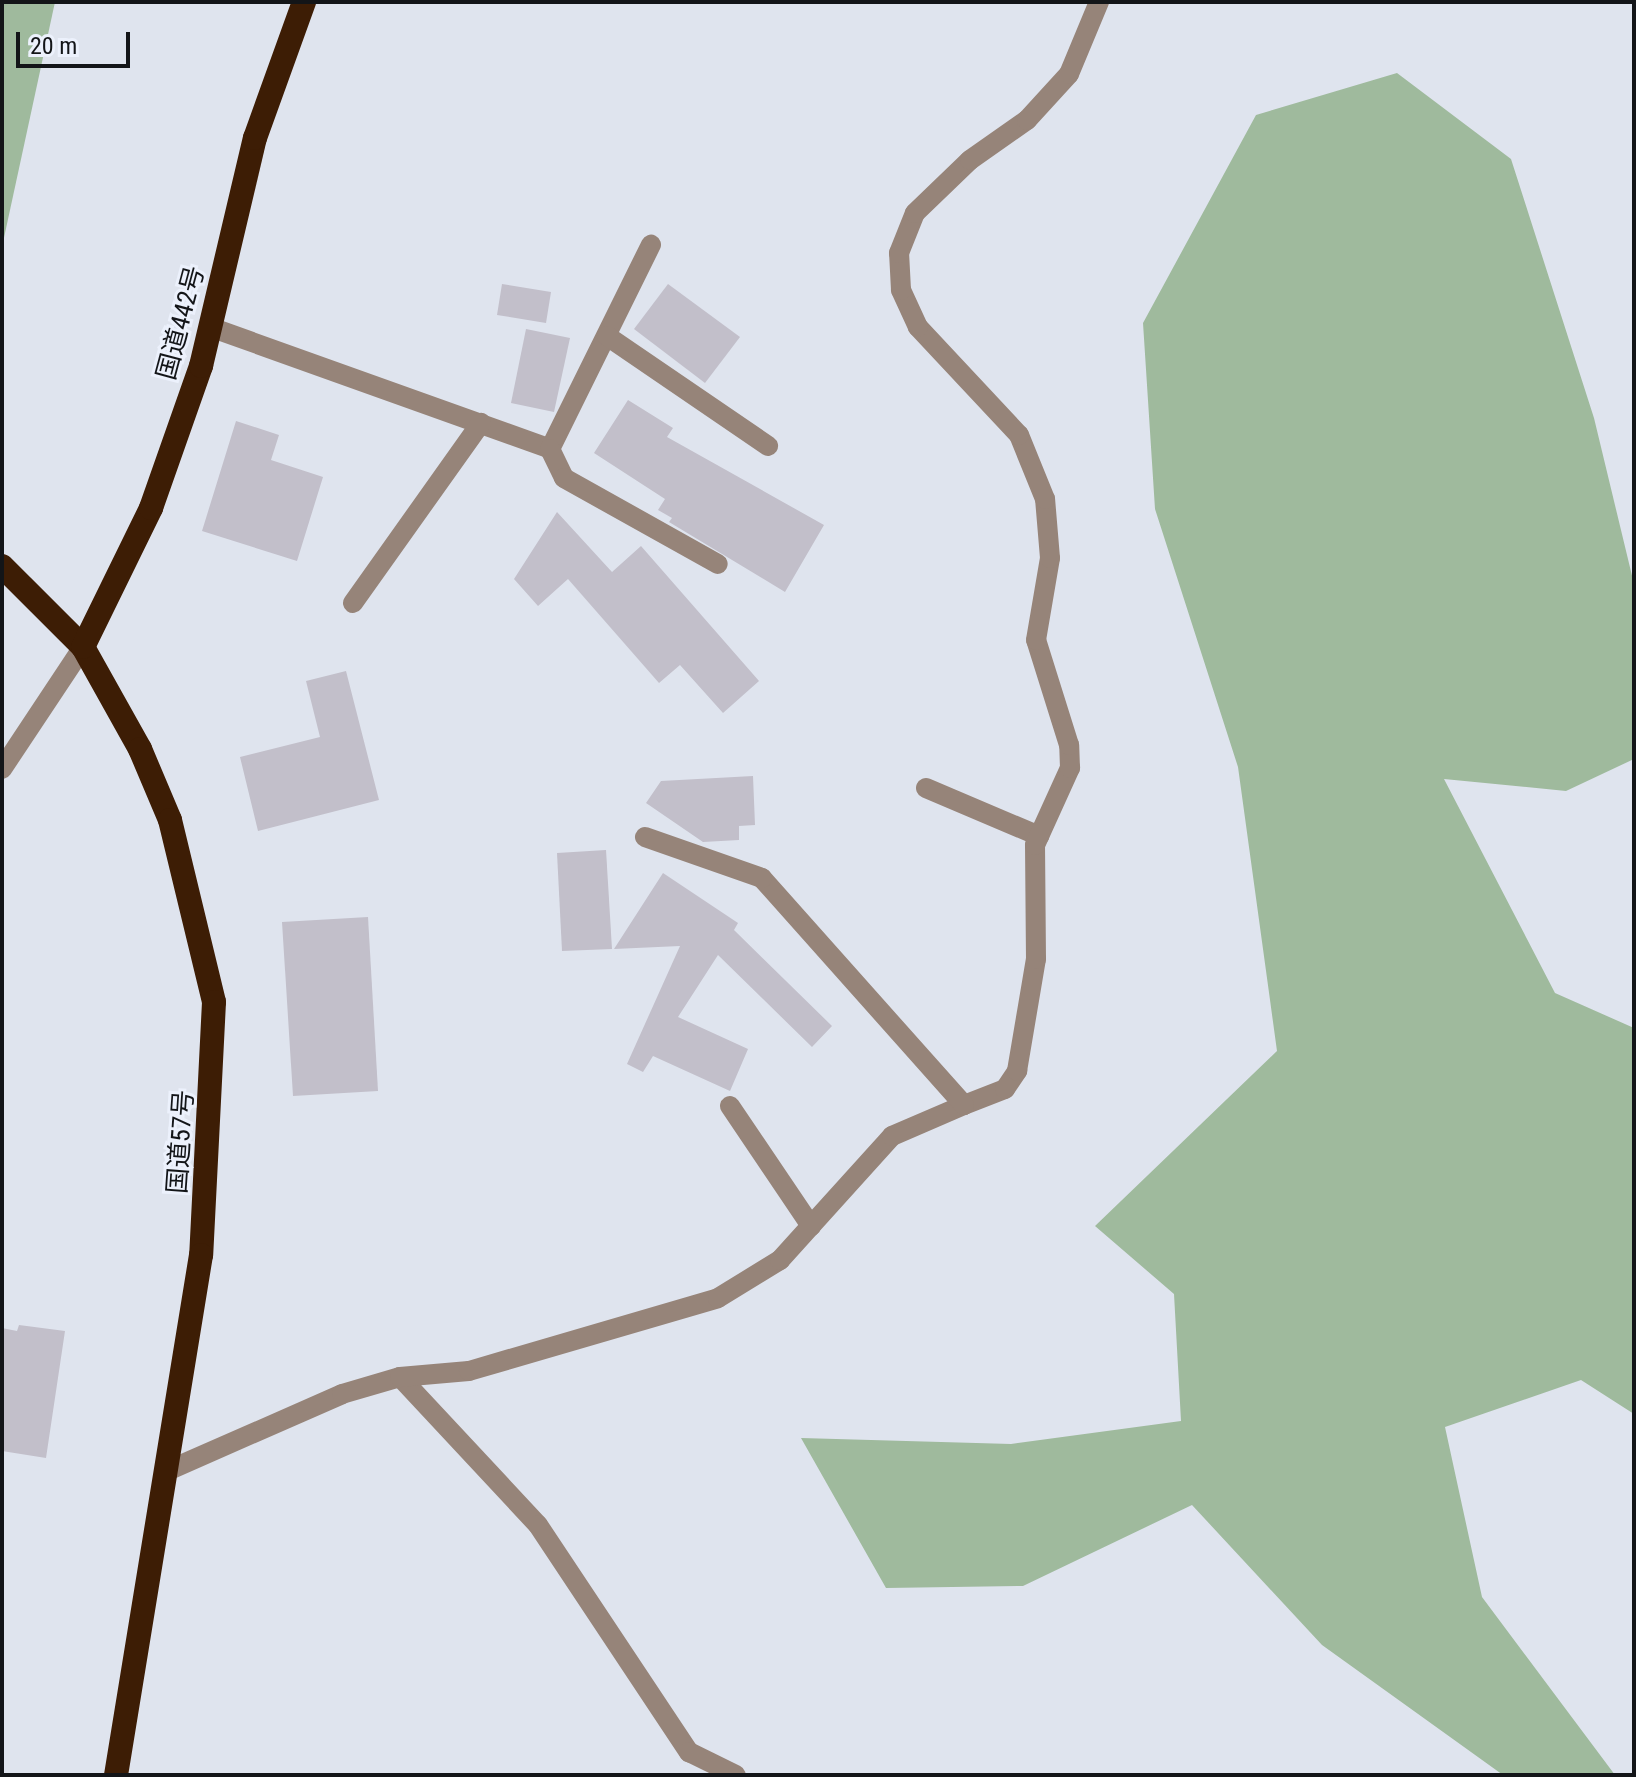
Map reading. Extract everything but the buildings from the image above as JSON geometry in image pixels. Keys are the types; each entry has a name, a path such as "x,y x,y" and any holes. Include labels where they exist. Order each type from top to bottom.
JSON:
{"highway":[{"name":"国道442号","path":"83,647 151,508 210,327 255,138 304,2"},
{"name":"国道57号","path":"2,566 83,647 170,820 214,1002 201,1255 116,1775"}],"street":[{"path":"167,1471 342,1394 400,1377 469,1371 718,1298 780,1260 892,1136 1005,1089 1017,1071 1036,959 1039,836 1070,768 1069,745 1036,640 1050,558 1045,499 1019,435 918,327 901,290 899,253 915,213 970,160 1027,120 1069,74 1099,2"},
{"path":"550,449 651,245"},
{"path":"210,327 550,449 564,478 718,564"},
{"path":"607,336 768,446"},
{"path":"353,603 481,423"},
{"path":"2,769 83,647"},
{"path":"926,788 1039,836"},
{"path":"645,837 762,878 964,1105"},
{"path":"730,1106 811,1226"},
{"path":"400,1377 538,1525 689,1752 736,1775"}],"green space":[{"path":"2,2 55,2 2,247"},
{"path":"1397,73 1511,159 1594,418 1634,584 1634,759 1566,791 1444,779 1555,993 1634,1028 1634,1414 1581,1380 1445,1427 1482,1597 1615,1775 1503,1775 1322,1645 1192,1505 1023,1586 886,1588 801,1438 1011,1444 1181,1421 1174,1294 1095,1226 1277,1051 1238,767 1155,509 1143,323 1256,115"}]}
